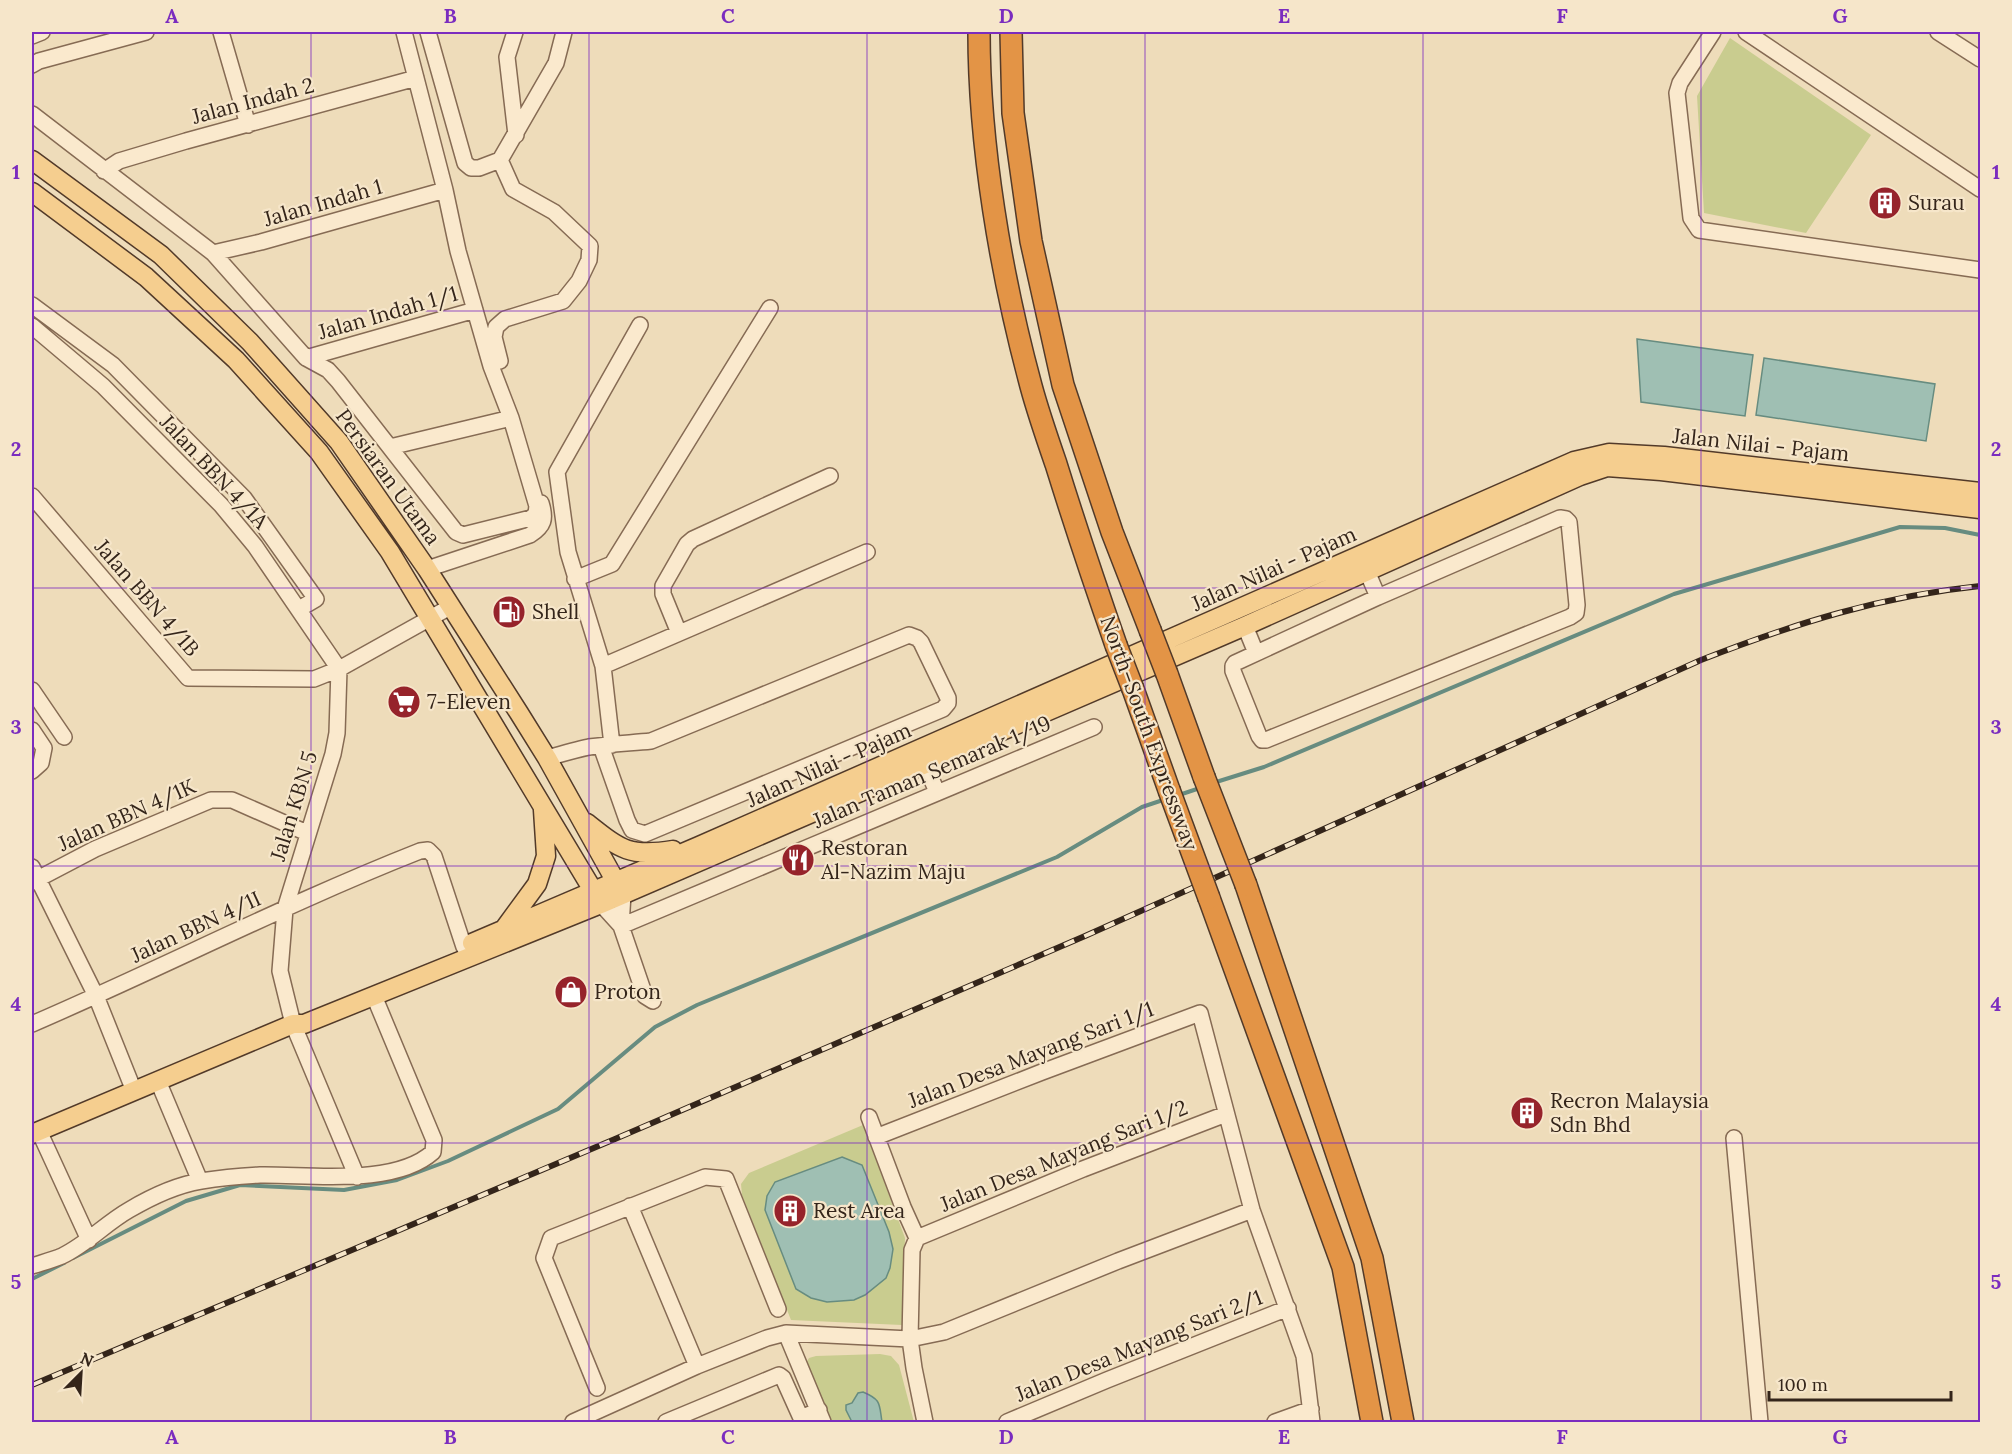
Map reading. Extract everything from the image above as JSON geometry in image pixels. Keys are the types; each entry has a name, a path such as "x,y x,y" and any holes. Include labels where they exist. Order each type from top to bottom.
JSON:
{"highway":[{"name":"North–South Expressway","path":"979,32 979,60 988,163 1012,309 1031,387 1116,645 1343,1267 1372,1422"},
{"name":"North–South Expressway","path":"1011,32 1013,112 1031,241 1063,385 1112,532 1246,885 1372,1258 1403,1422"}],"main road":[{"name":"Persiaran Utama","path":"32,160 161,255 250,342 339,442 427,569 547,758 620,888"},
{"name":"Persiaran Utama","path":"32,192 146,277 236,360 319,452 390,552 598,898"},
{"name":"Jalan Nilai - Pajam","path":"620,888 925,764 1245,626 1363,563 1574,461 1609,453 1664,456 1980,492"},
{"name":"Jalan Nilai - Pajam","path":"620,888 699,846 1363,563 1607,467 1660,471 1980,509"},
{"path":"502,931 537,884 546,856 542,806"},
{"path":"581,818 614,844 632,853 652,853 699,846"},
{"path":"35,1133 293,1024 304,1024 374,996 620,888"},
{"path":"293,1024 300,1016 502,931 598,898"}],"street":[{"path":"32,36 42,32"},
{"path":"35,63 146,32"},
{"path":"222,32 248,125"},
{"path":"306,358 328,370 338,381 456,532 463,535 531,518 537,513 512,418 491,366 458,251 445,190 404,32"},
{"path":"428,32 465,163 471,168 479,168 500,160 556,63 564,32"},
{"path":"515,32 507,57 516,135"},
{"path":"1713,32 1680,83 1677,93 1691,218 1699,230 1980,270"},
{"path":"1746,32 1980,189"},
{"path":"1938,32 1980,59"},
{"name":"Jalan Indah 2","path":"104,171 118,161 416,78"},
{"name":"Jalan Indah 1/1","path":"32,114 213,252 306,358 475,310"},
{"path":"427,569 530,535 539,529 543,522 544,511 494,337 496,327 505,319 562,302 579,281 589,260 590,246 554,212 513,189 500,160"},
{"name":"Jalan Indah 1","path":"213,252 261,242 445,190"},
{"path":"32,305 113,365 243,498 316,598 298,609"},
{"path":"575,579 612,564 770,308"},
{"path":"547,758 607,746 651,741 909,635 921,642 948,698 948,703 944,710 645,834 632,830 627,820 607,746 603,666 568,552 556,472 640,325"},
{"name":"Jalan BBN 4/1A","path":"32,326 103,386 221,505 255,546 339,669"},
{"path":"390,447 512,418"},
{"path":"188,470 202,456"},
{"path":"680,633 663,594 663,586 687,544 693,539 830,476"},
{"name":"Jalan BBN 4/1B","path":"32,496 188,678 314,679 339,669 450,607"},
{"path":"1560,518 1569,522 1576,613 1266,740 1262,740 1259,736 1233,671 1235,663 1256,652 1560,518"},
{"path":"603,666 867,552"},
{"path":"1363,563 1378,597"},
{"path":"1245,626 1256,652"},
{"name":"Jalan KBN 5","path":"339,669 337,734 333,754 285,909 279,971 293,1024 357,1177"},
{"path":"32,690 64,737"},
{"name":"Jalan Taman Semarak 1/19","path":"621,926 1094,727"},
{"path":"32,730 44,748 41,763 32,771"},
{"path":"925,764 937,792"},
{"name":"Jalan BBN 4/1K","path":"34,876 211,800 232,800 307,832"},
{"name":"Jalan BBN 4/1I","path":"32,1024 378,868 428,850 434,856 464,947"},
{"path":"34,876 96,996 134,1091"},
{"path":"620,888 621,926 645,996 653,1001"},
{"path":"598,898 621,926"},
{"path":"32,1266 62,1256 129,1210 168,1191 200,1181 259,1175 357,1177 393,1170 424,1159 433,1152 434,1140 374,996"},
{"name":"Jalan Desa Mayang Sari 1/1","path":"876,1137 1200,1013 1226,1114"},
{"path":"158,1081 200,1181"},
{"path":"1226,1114 1252,1210 1304,1356 1312,1416 1275,1422"},
{"name":"Jalan Desa Mayang Sari 1/2","path":"917,1238 1083,1168 1226,1114"},
{"path":"869,1117 917,1238 912,1251 910,1339 925,1422"},
{"path":"35,1133 88,1240"},
{"path":"1734,1138 1760,1422"},
{"path":"597,1388 544,1258 552,1238 705,1176 726,1179 778,1309"},
{"path":"630,1206 697,1366"},
{"path":"573,1422 697,1366 767,1338 786,1334 910,1339 944,1332 1118,1261 1252,1210"},
{"name":"Jalan Desa Mayang Sari 2/1","path":"1007,1422 1288,1308"},
{"path":"666,1422 779,1375 783,1378 801,1418 821,1416 786,1334"}],"green space":[{"path":"1730,38 1871,135 1806,233 1704,213 1697,96"},
{"path":"863,1125 905,1238 902,1325 791,1320 742,1195 741,1184 749,1173"},
{"path":"880,1354 891,1356 899,1365 914,1422 826,1422 804,1366 809,1358"}],"shaded area":[{"path":"1637,339 1753,355 1745,416 1641,402"},
{"path":"1764,358 1935,384 1926,441 1756,415"},
{"path":"842,1157 862,1165 889,1232 893,1249 886,1278 865,1295 854,1300 827,1302 811,1298 796,1289 765,1210 767,1196 775,1182"},
{"path":"863,1392 879,1403 882,1422 852,1422 846,1405 852,1403 858,1393"}],"waterway":[{"path":"1213,783 1264,767 1674,594 1900,527 1945,528 1980,535"},
{"path":"1179,795 1200,788"},
{"path":"73,1258 186,1201 240,1185 344,1190 397,1180 448,1161 558,1109 655,1027 697,1005 1057,857 1142,807 1166,799"},
{"path":"32,1279 64,1263"}],"railway":[{"path":"32,1385 615,1139 1085,936 1701,660 1838,613 1908,597 1980,586"}],"place":[{"name":"Surau","path":"1885,203"},
{"name":"Shell","path":"509,612"},
{"name":"7-Eleven","path":"404,702"},
{"name":"Restoran Al-Nazim Maju","path":"798,860"},
{"name":"Proton","path":"571,992"},
{"name":"Recron Malaysia Sdn Bhd","path":"1527,1113"},
{"name":"Rest Area","path":"790,1211"}]}
